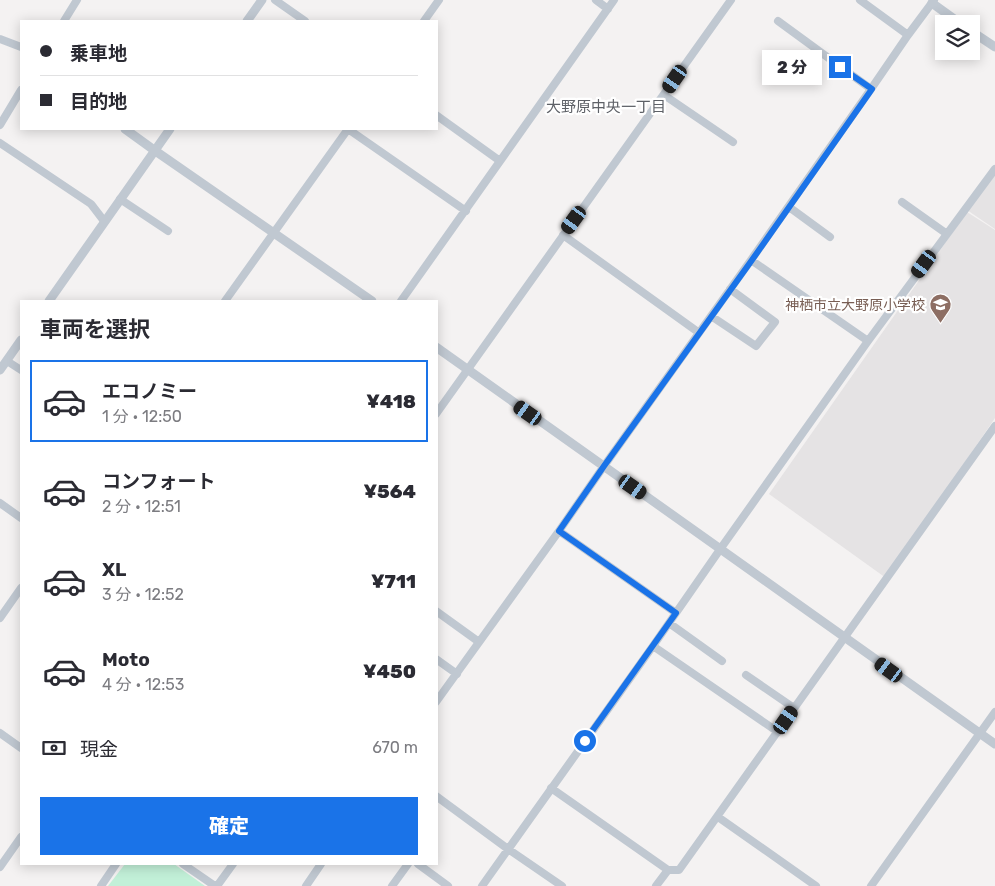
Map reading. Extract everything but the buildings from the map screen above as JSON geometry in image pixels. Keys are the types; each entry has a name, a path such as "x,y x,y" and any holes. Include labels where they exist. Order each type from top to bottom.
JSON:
{"street":[{"path":"65,20 77,0"},
{"path":"248,20 262,0"},
{"path":"275,0 304,20"},
{"path":"425,20 439,0"},
{"path":"596,0 608,9"},
{"path":"402,300 614,0"},
{"path":"438,411 731,0"},
{"path":"860,0 908,35"},
{"path":"440,690 457,674 559,531 698,332 752,260 931,1 949,15"},
{"path":"778,21 872,89"},
{"path":"980,37 995,48"},
{"path":"0,39 20,47"},
{"path":"0,124 20,92"},
{"path":"664,94 733,142"},
{"path":"438,116 500,161"},
{"path":"125,130 371,300"},
{"path":"50,300 169,130"},
{"path":"226,300 347,130"},
{"path":"349,130 466,211"},
{"path":"0,143 91,204 104,221"},
{"path":"484,885 720,548 868,341 995,169"},
{"path":"120,198 168,231"},
{"path":"902,202 947,234"},
{"path":"789,207 830,236"},
{"path":"563,235 698,332"},
{"path":"752,260 868,341"},
{"path":"711,316 756,346 775,322 730,289"},
{"path":"0,370 20,342"},
{"path":"438,348 995,744"},
{"path":"7,361 20,369"},
{"path":"551,788 668,870 679,870 995,426"},
{"path":"0,503 20,517"},
{"path":"559,531 676,613"},
{"path":"0,618 20,589"},
{"path":"438,612 479,642"},
{"path":"669,623 722,661"},
{"path":"653,646 778,732"},
{"path":"438,660 457,674"},
{"path":"746,675 794,708"},
{"path":"871,886 995,712"},
{"path":"0,733 20,747"},
{"path":"438,797 562,886"},
{"path":"718,817 816,886"},
{"path":"0,867 20,837"},
{"path":"100,886 115,865"},
{"path":"185,865 216,886 232,865"},
{"path":"306,886 320,865"},
{"path":"392,886 407,865"},
{"path":"419,865 448,886"},
{"path":"656,886 668,870"}],"shaded area":[{"path":"995,173 995,229 967,210"},
{"name":"神栖市立大野原小学校","path":"967,212 995,230 995,418 886,578 769,494"}],"green space":[{"path":"124,865 175,865 205,886 108,886"}],"place":[{"name":"神栖市立大野原小学校","path":"941,324"}],"district":[{"name":"大野原中央一丁目","path":"606,107"}],"route":[{"path":"585,741 676,613 559,531 698,332 752,260 872,89 840,67"}]}
